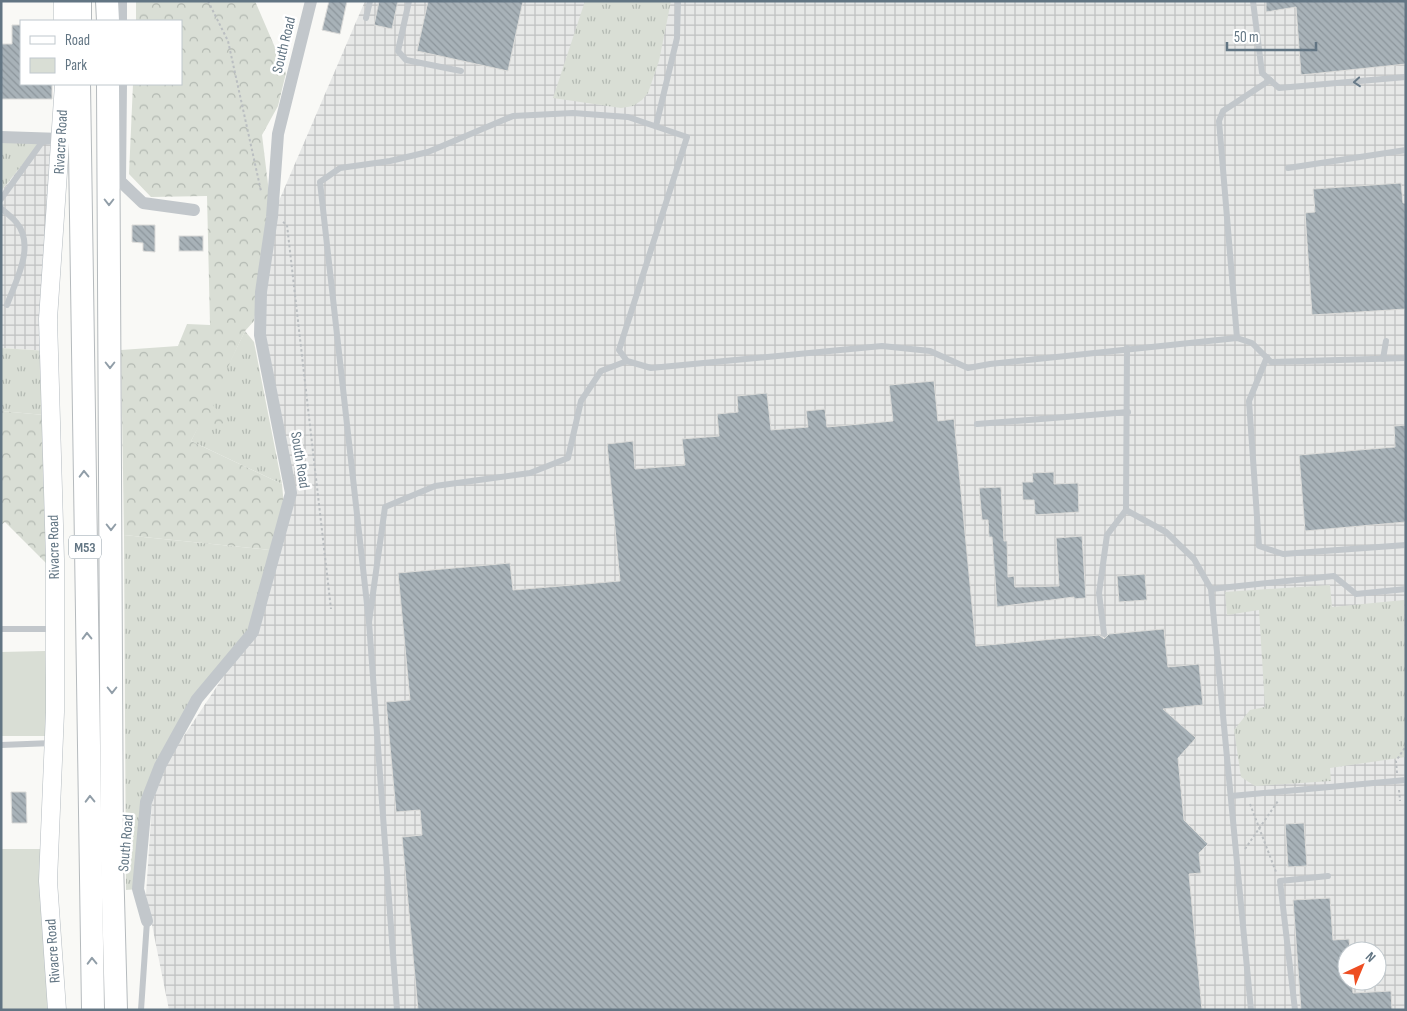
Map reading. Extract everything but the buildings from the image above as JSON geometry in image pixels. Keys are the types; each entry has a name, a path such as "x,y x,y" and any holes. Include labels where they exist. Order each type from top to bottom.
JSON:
{"highway":[{"path":"80,1 80,20"},
{"path":"108,1 108,20"},
{"name":"M53","path":"79,85 93,1010"},
{"name":"M53","path":"108,85 112,860 116,1010"}],"main road":[{"path":"63,1 63,20"},
{"name":"Rivacre Road","path":"57,1010 48,881 54,743 55,559 48,319 53,139 64,85"}],"street":[{"path":"121,1 121,20"},
{"name":"South Road","path":"147,922 138,890 146,802 160,766 197,699 253,632 291,493 260,335 261,292 272,216 278,134 311,1"},
{"path":"121,85 120,181 142,203 194,210"},
{"path":"1,137 53,139"}],"lane":[{"path":"366,18 370,1"},
{"path":"409,1 398,51 400,55 406,60 461,71"},
{"path":"656,126 676,38 678,1"},
{"path":"1253,1 1262,72 1279,88 1406,77"},
{"path":"1237,338 1219,121 1224,111 1270,80"},
{"path":"397,1010 369,622 320,182 340,168 390,161 428,152 513,116 573,113 628,117 687,136 619,350 627,362"},
{"path":"1,199 53,139"},
{"path":"1288,168 1406,150"},
{"path":"1,208 17,222 25,239 24,256 7,305"},
{"path":"369,622 385,508 434,486 530,473 568,458 582,401 601,371 627,362 651,368 882,346 930,351 968,368 1127,348 1237,338 1252,343 1271,362 1406,358"},
{"path":"1382,359 1386,341"},
{"path":"1104,634 1099,593 1106,535 1126,510 1127,348"},
{"path":"1267,358 1249,401 1258,546 1282,554 1406,545"},
{"path":"978,424 1128,412"},
{"path":"1126,510 1166,532 1194,560 1211,589 1251,1010"},
{"path":"1211,589 1334,576 1356,594 1406,589"},
{"path":"1,629 55,629"},
{"path":"1,745 54,743"},
{"path":"1230,796 1406,780"},
{"path":"1295,1010 1280,882 1328,876"},
{"path":"141,1010 147,922"}],"path":[{"path":"208,1 228,40 262,195"},
{"path":"272,216 287,225 331,609"},
{"path":"1236,850 1245,849 1285,791"},
{"path":"1250,794 1250,803 1258,830 1280,882"}],"shaded area":[{"path":"365,1 1406,1 1406,1010 169,1010 146,895 152,803 168,760 253,632 291,493 260,335 272,217"},
{"path":"40,143 59,146 49,351 1,348 1,191"}],"green space":[{"path":"136,1 255,1 286,73 278,106 262,135 272,217 254,321 245,331 211,403 228,423 199,426 191,441 282,484 284,506 270,550 124,535 121,350 178,346 187,324 210,325 207,196 151,197 129,174 133,85 182,85 182,20 136,20"},
{"path":"585,1 671,1 659,61 648,93 633,106 621,108 553,98"},
{"path":"1,143 40,143 1,191"},
{"path":"245,331 254,342 282,484 191,441"},
{"path":"1,348 49,351 44,415 1,411"},
{"path":"1,411 44,415 50,567 5,522 1,525"},
{"path":"124,535 270,550 253,632 197,699 146,802 138,889 126,890"},
{"path":"1330,585 1332,607 1404,600 1406,757 1330,768 1331,781 1255,786 1241,777 1234,730 1250,710 1265,707 1259,610 1227,615 1225,592"},
{"path":"45,651 48,736 1,736 1,652"},
{"path":"1,849 44,849 49,1010 1,1010"}]}
